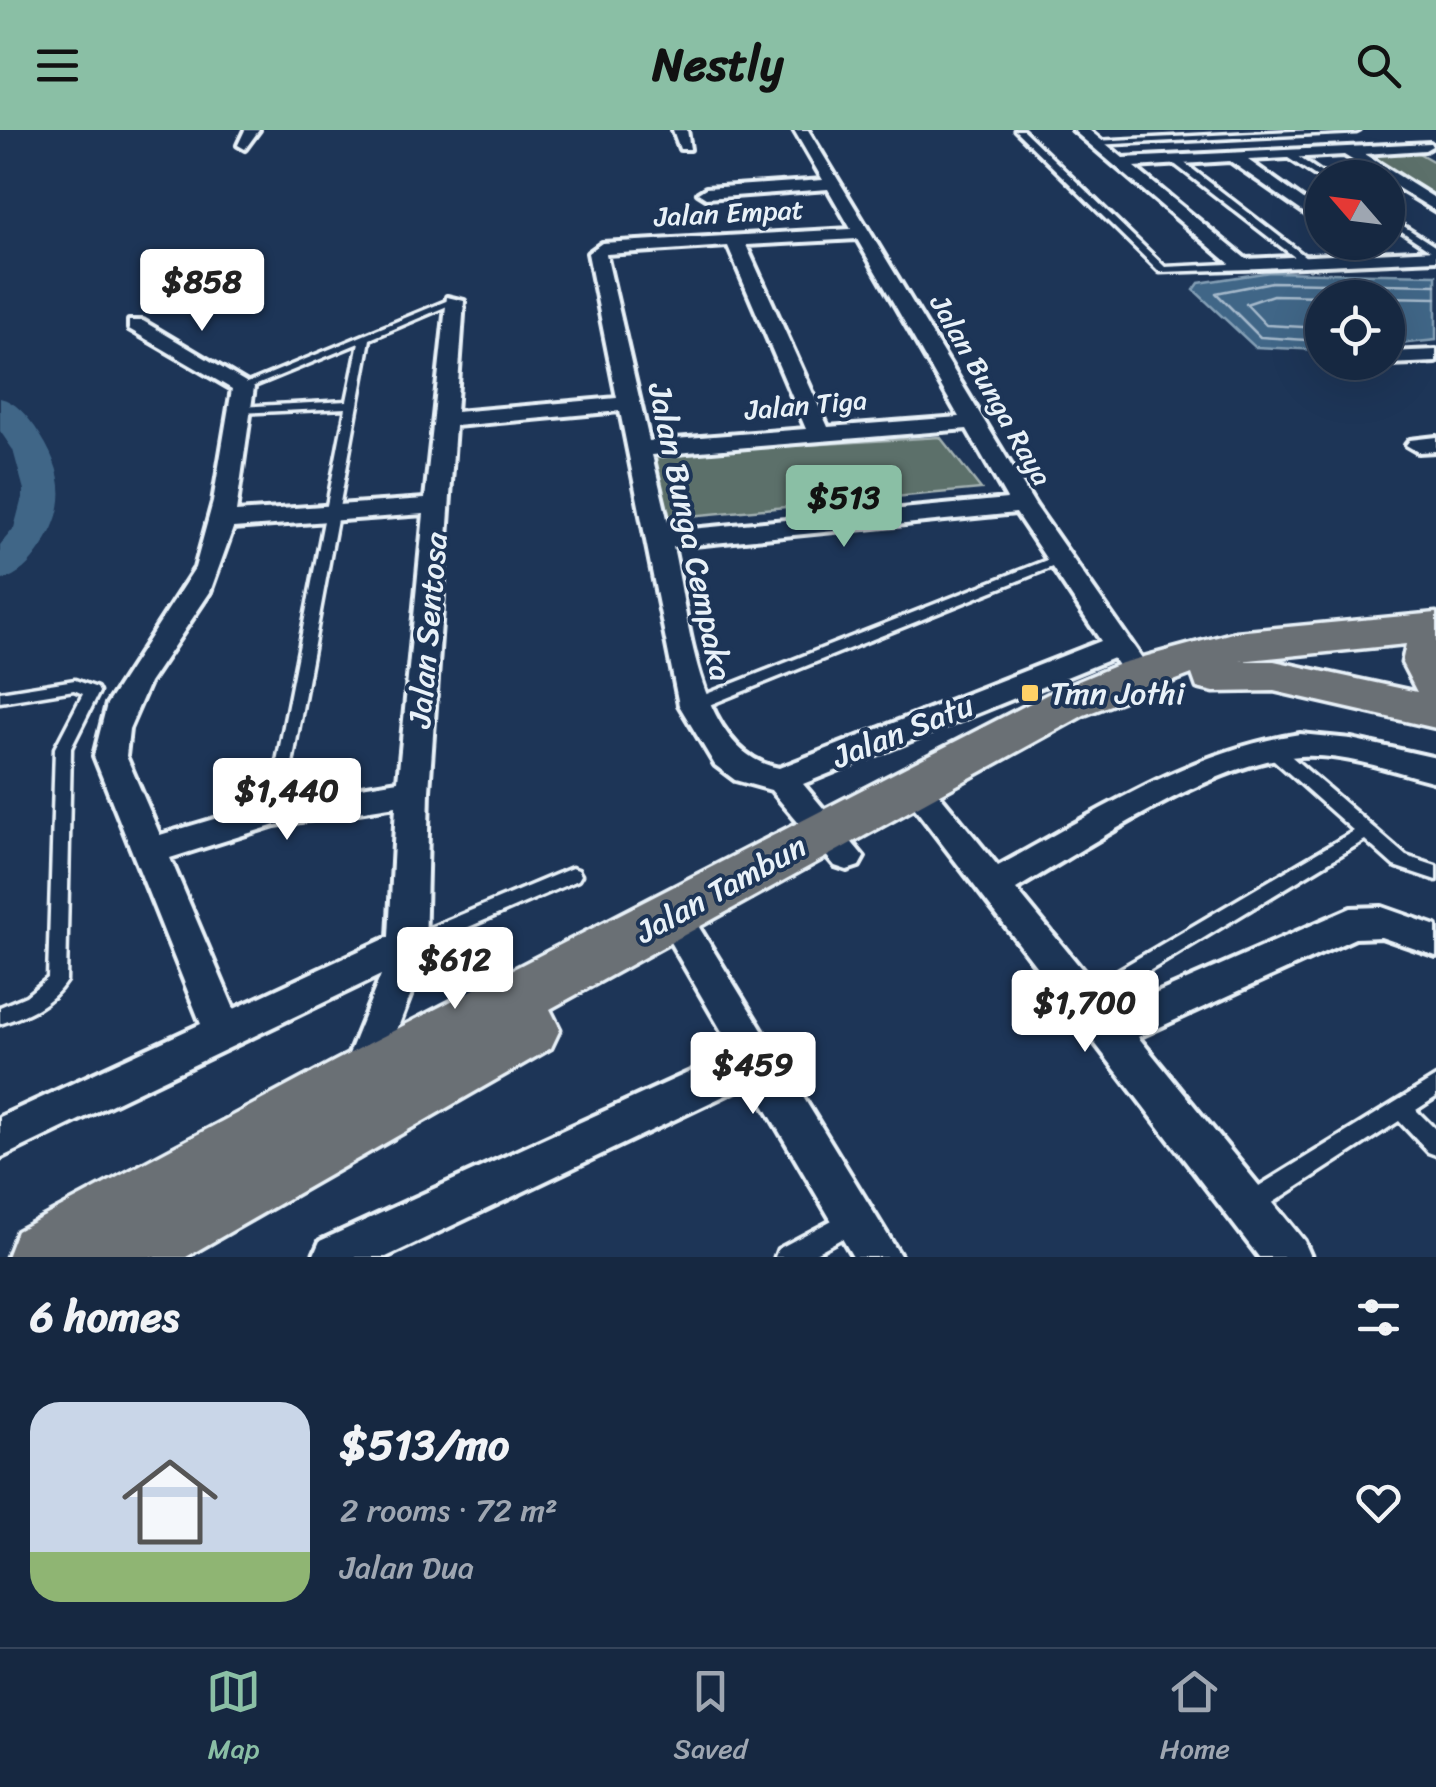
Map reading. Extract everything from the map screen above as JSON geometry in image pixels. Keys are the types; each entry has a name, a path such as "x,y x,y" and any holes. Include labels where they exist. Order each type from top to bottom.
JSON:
{"main road":[{"name":"Jalan Tambun","path":"924,798 1128,660 1436,628"},
{"path":"1436,628 1424,652 1425,671 1436,683"},
{"name":"Jalan Tambun","path":"43,1257 156,1234 682,928 836,844 1116,707 1178,682 1228,675 1274,676 1436,712"},
{"name":"Jalan Tambun","path":"156,1234 358,1082 526,995 682,928"}],"street":[{"path":"245,145 252,130"},
{"path":"680,130 686,146"},
{"name":"Jalan Bunga Raya","path":"801,130 1023,505 1128,660"},
{"path":"1080,130 1240,264 1360,260"},
{"path":"1396,130 1430,149"},
{"path":"1118,162 1430,149"},
{"path":"1348,150 1436,206"},
{"path":"1232,156 1305,208"},
{"path":"706,193 834,184"},
{"name":"Jalan Empat","path":"598,250 864,232"},
{"path":"735,241 820,433"},
{"name":"Jalan Bunga Cempaka","path":"598,250 694,705 725,762 750,776 781,780"},
{"path":"1405,256 1436,253"},
{"name":"Jalan Sentosa","path":"358,1082 407,952 413,791 454,301"},
{"path":"136,326 241,398 219,521 201,583 129,690 111,737 110,756 224,1031"},
{"path":"1405,357 1436,356"},
{"path":"446,420 630,404"},
{"name":"Jalan Tiga","path":"642,449 976,422"},
{"path":"219,521 439,505"},
{"path":"661,540 1023,505"},
{"name":"Jalan Satu","path":"836,844 781,780 1128,660"},
{"path":"994,884 1204,773 1271,748 1331,747 1436,770"},
{"path":"150,851 275,813 413,791"},
{"path":"924,798 1288,1257"},
{"path":"1110,1031 1351,923 1382,922 1436,941"},
{"path":"682,928 878,1257"},
{"path":"0,1138 224,1031 407,952 526,995"},
{"path":"336,1257 761,1059"}],"lane":[{"path":"1019,130 1163,270 1250,266"},
{"path":"1094,142 1245,132 1356,130"},
{"path":"1245,132 1305,167"},
{"path":"1175,160 1308,263"},
{"path":"1405,231 1436,253"},
{"path":"241,398 365,337 454,301"},
{"path":"275,813 365,337"},
{"path":"241,398 352,404"},
{"path":"694,705 1062,558"},
{"path":"0,697 76,685 92,692 64,748 57,981 33,1002 0,1016"},
{"path":"1271,748 1400,862 1436,873"},
{"path":"1086,998 1366,832"},
{"path":"407,952 572,875"},
{"path":"1245,1207 1436,1086"},
{"path":"1402,1110 1436,1144"},
{"path":"786,1257 855,1219"}],"green space":[{"path":"1415,151 1436,163 1436,198 1405,178 1405,160 1378,160 1366,152"},
{"path":"940,437 981,489 668,518 654,454"}],"water":[{"path":"1270,272 1436,275 1436,340 1405,343 1405,280 1305,280 1305,349 1255,347 1194,290 1199,283"}],"waterway":[{"path":"0,409 32,450 44,490 33,529 0,568"}],"place":[{"name":"Tmn Jothi","path":"1030,693"}]}
